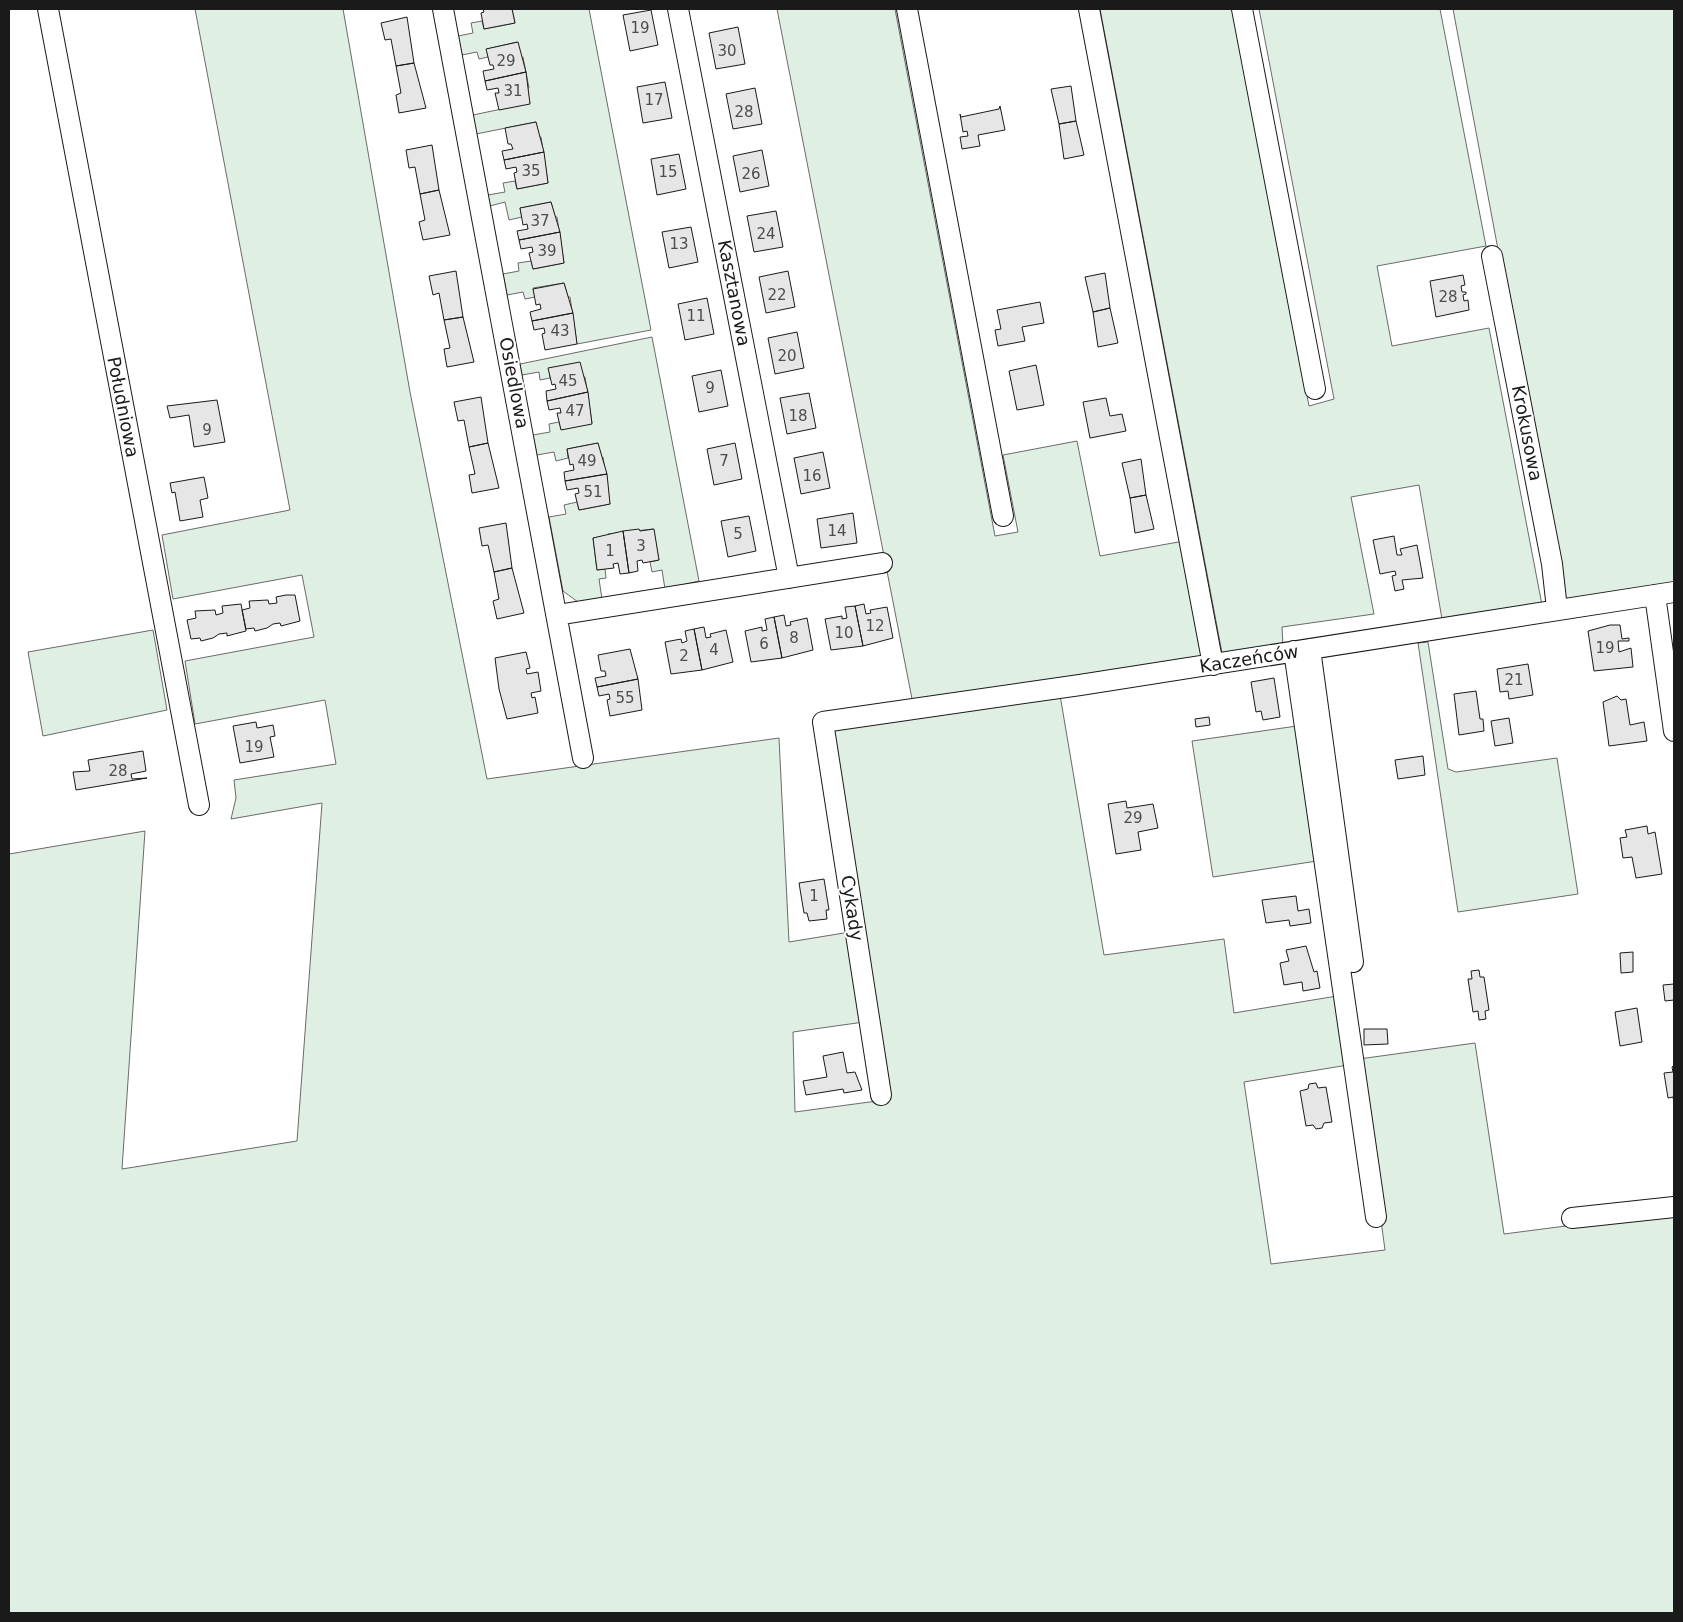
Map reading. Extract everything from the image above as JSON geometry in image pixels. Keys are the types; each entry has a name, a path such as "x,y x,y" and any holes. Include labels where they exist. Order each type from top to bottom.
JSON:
{"street":[{"name":"Południowa","path":"48,9 199,805"},
{"name":"Osiedlowa","path":"443,9 583,758"},
{"name":"Kasztanowa","path":"678,9 790,578"},
{"path":"907,9 1003,516"},
{"path":"1089,9 1213,665"},
{"path":"1242,9 1315,389"},
{"name":"Krokusowa","path":"1492,256 1552,564 1557,610"},
{"path":"557,616 882,563"},
{"path":"1665,593 1674,730"},
{"name":"Kaczeńców","path":"823,722 1213,665 1665,593"},
{"path":"1302,650 1353,962"},
{"path":"1302,650 1376,1217"},
{"name":"Cykady","path":"823,722 882,1095"},
{"path":"1572,1218 1674,1206"}],"green space":[{"path":"195,9 343,9 410,392 487,779 779,738 789,942 850,932 864,1022 793,1032 795,1112 877,1101 829,731 1060,695 1104,955 1224,939 1234,1013 1337,996 1348,1065 1244,1082 1271,1264 1385,1250 1359,1059 1475,1043 1504,1234 1674,1212 1674,1613 9,1613 9,854 145,831 122,1169 297,1141 322,803 231,819 236,798 234,780 336,764 325,700 195,724 185,661 314,637 302,575 173,599 162,535 290,510"},
{"path":"512,9 589,9 651,330 577,344 570,297 568,297 564,283 533,288 535,297 525,299 523,292 507,295 503,274 519,271 518,263 531,261 533,269 564,263 557,217 555,217 551,202 520,208 522,217 509,220 505,202 490,206 488,195 505,192 503,183 515,181 517,189 548,183 541,137 539,137 536,122 476,134 473,115 530,103 527,89 529,88 523,57 521,57 517,42 487,49 488,57 479,59 477,52 462,55 458,36 473,33 471,23 482,21 484,29 515,23"},
{"path":"777,9 895,9 995,536 1018,532 1003,455 1077,441 1100,556 1184,541 1208,661 913,704"},
{"path":"1100,9 1233,9 1309,406 1334,399 1259,9 1440,9 1486,246 1377,266 1392,346 1489,328 1542,605 1442,619 1419,485 1351,497 1374,614 1282,627 1283,646 1223,658"},
{"path":"1453,9 1674,9 1674,586 1564,602"},
{"path":"652,337 699,581 665,589 662,570 652,572 650,562 659,560 653,529 608,534 608,536 593,538 597,570 605,569 606,578 599,579 602,599 578,602 563,591 549,517 566,514 564,505 577,502 579,510 610,504 603,457 601,458 598,443 567,449 568,458 556,461 554,452 537,455 533,435 550,432 549,424 559,422 561,429 592,423 585,377 549,369 550,378 540,380 539,372 522,375 520,364"},
{"path":"153,630 167,710 43,736 28,652"},
{"path":"1428,642 1448,769 1456,772 1557,758 1578,894 1458,912 1418,643"},
{"path":"1297,726 1317,861 1213,877 1192,741"}],"building":[{"path":"483,9 512,9 515,23 484,29 481,13 484,12"},
{"path":"651,10 658,45 630,51 623,15"},
{"path":"407,17 414,63 396,66 391,39 385,40 381,23"},
{"path":"738,27 745,64 716,69 709,33"},
{"path":"518,42 526,72 485,81 483,71 494,69 493,65 490,65 486,49"},
{"path":"414,63 426,108 399,113 396,95 401,93 396,66"},
{"path":"526,72 530,104 499,110 495,93 499,93 498,88 487,90 485,81"},
{"path":"665,82 672,118 643,123 637,87"},
{"path":"1071,86 1076,121 1059,124 1051,89"},
{"path":"755,88 762,124 733,129 726,94"},
{"path":"1000,106 1005,130 978,135 980,146 962,149 960,137 968,136 967,131 963,132 960,114 961,117 999,109"},
{"path":"1076,121 1084,155 1064,159 1059,124"},
{"path":"536,122 544,152 504,160 502,151 513,149 511,144 508,144 505,128"},
{"path":"432,145 439,190 420,194 415,167 409,168 406,150"},
{"path":"762,150 769,186 740,192 733,156"},
{"path":"544,152 548,183 517,189 514,173 517,172 516,167 506,169 504,160"},
{"path":"679,154 686,189 657,195 651,159"},
{"path":"439,190 450,235 423,240 419,222 425,220 420,194"},
{"path":"551,202 560,232 519,240 517,231 528,229 527,224 523,225 520,208"},
{"path":"776,211 783,247 754,252 747,216"},
{"path":"691,227 698,262 669,268 662,232"},
{"path":"560,232 564,263 533,269 529,253 533,252 532,247 521,249 519,240"},
{"path":"456,271 463,317 444,320 439,293 433,295 429,276"},
{"path":"788,271 795,307 766,313 759,277"},
{"path":"1105,273 1110,308 1093,312 1085,277"},
{"path":"1463,275 1465,285 1461,286 1462,292 1466,292 1463,295 1464,301 1468,300 1469,310 1436,317 1430,281"},
{"path":"564,283 573,313 532,321 530,312 541,309 540,304 536,305 533,289"},
{"path":"707,298 714,334 685,340 678,304"},
{"path":"1040,302 1044,323 1022,327 1025,341 998,346 995,330 1001,329 997,310"},
{"path":"1110,308 1118,343 1098,347 1093,312"},
{"path":"573,313 577,344 545,350 542,334 545,333 544,328 534,330 532,321"},
{"path":"463,317 474,362 447,367 444,349 450,348 444,320"},
{"path":"797,332 804,368 775,374 768,338"},
{"path":"580,362 588,392 547,401 546,391 556,389 555,384 552,385 548,368"},
{"path":"1036,365 1044,405 1017,410 1009,371"},
{"path":"721,370 728,406 699,412 692,376"},
{"path":"588,392 592,424 561,430 557,413 561,413 560,408 549,410 547,401"},
{"path":"809,393 816,428 787,434 780,398"},
{"path":"481,397 488,443 469,447 464,420 458,421 454,402"},
{"path":"1106,398 1110,416 1122,414 1126,431 1090,438 1083,402"},
{"path":"217,400 225,442 194,447 189,415 170,418 167,406"},
{"path":"488,443 499,488 472,493 469,475 475,474 469,447"},
{"path":"598,443 607,474 565,481 564,472 574,470 573,464 570,465 567,449"},
{"path":"735,443 742,479 714,485 707,449"},
{"path":"823,452 830,488 801,494 794,458"},
{"path":"1141,459 1146,495 1130,498 1122,463"},
{"path":"607,474 610,504 579,510 575,494 579,493 578,488 567,490 565,481"},
{"path":"204,477 208,498 200,500 203,517 180,521 175,492 172,493 170,483"},
{"path":"1146,495 1154,529 1135,533 1130,498"},
{"path":"853,513 857,543 821,548 817,519"},
{"path":"749,516 756,551 728,557 721,521"},
{"path":"506,523 512,568 494,572 488,545 482,546 479,528"},
{"path":"639,529 640,531 654,529 659,560 643,563 642,560 637,561 638,571 629,573 623,531"},
{"path":"623,531 629,573 620,574 618,563 613,564 614,568 597,570 593,538"},
{"path":"1394,536 1397,555 1402,555 1400,549 1417,545 1423,578 1402,580 1404,589 1395,591 1392,576 1396,575 1395,571 1380,574 1373,540"},
{"path":"512,568 524,613 497,619 493,601 499,599 494,572"},
{"path":"295,595 300,621 281,626 280,623 273,624 267,628 255,631 254,628 246,629 242,610 250,608 249,601 268,600 269,604 277,603 276,597"},
{"path":"241,604 246,631 227,636 227,633 219,634 213,638 201,641 200,638 191,639 187,620 196,618 195,611 215,610 216,615 223,613 222,606"},
{"path":"864,604 866,614 871,613 870,610 887,607 893,638 863,646 855,606"},
{"path":"855,606 863,646 831,650 825,619 842,616 842,619 847,618 845,607"},
{"path":"784,615 786,626 791,625 790,622 807,618 813,650 782,658 774,617"},
{"path":"774,617 782,658 751,662 745,631 762,627 762,631 767,630 765,619"},
{"path":"1610,625 1620,625 1622,639 1629,638 1629,641 1618,641 1619,652 1631,648 1633,667 1594,671 1588,631"},
{"path":"704,627 706,638 711,637 710,634 726,630 733,662 702,670 694,629"},
{"path":"694,629 702,670 671,674 665,642 681,639 682,643 687,641 685,631"},
{"path":"630,649 638,679 597,687 595,678 606,676 605,671 601,671 598,655"},
{"path":"526,652 530,668 526,669 527,674 538,672 541,691 531,693 532,698 535,697 538,713 507,719 499,689 495,658"},
{"path":"1528,664 1533,695 1509,699 1508,691 1500,692 1497,669"},
{"path":"1274,678 1280,717 1263,720 1261,711 1256,712 1251,682"},
{"path":"638,679 642,710 610,716 607,700 610,699 609,694 599,696 597,687"},
{"path":"1476,691 1480,719 1483,719 1484,731 1459,735 1454,694"},
{"path":"1617,696 1621,700 1626,699 1630,725 1644,722 1647,741 1609,746 1603,702"},
{"path":"1209,717 1210,725 1196,727 1195,719"},
{"path":"1509,718 1513,743 1495,746 1491,721"},
{"path":"256,722 257,728 273,725 275,736 270,737 274,757 240,763 233,726"},
{"path":"143,751 146,771 131,774 132,779 147,778 76,790 73,772 90,771 88,760"},
{"path":"1423,756 1425,775 1398,779 1395,760"},
{"path":"1126,801 1127,808 1153,804 1158,828 1138,832 1141,850 1116,854 1108,804"},
{"path":"1647,826 1648,834 1655,832 1662,874 1636,878 1632,857 1623,858 1620,838 1627,837 1625,830"},
{"path":"824,879 829,910 826,910 827,919 809,921 807,913 804,913 799,883"},
{"path":"1296,896 1298,911 1309,909 1311,923 1290,926 1289,920 1266,923 1262,900"},
{"path":"1306,946 1314,972 1317,971 1320,988 1303,991 1302,982 1284,985 1280,963 1289,961 1286,950"},
{"path":"1633,952 1633,972 1621,973 1620,953"},
{"path":"1479,970 1480,977 1484,977 1489,1010 1485,1011 1486,1019 1479,1020 1478,1011 1473,1012 1468,979 1472,979 1471,971"},
{"path":"1674,984 1674,1000 1665,1001 1663,985"},
{"path":"1637,1008 1642,1042 1620,1046 1615,1012"},
{"path":"1364,1029 1387,1029 1388,1044 1364,1045"},
{"path":"843,1052 847,1073 855,1072 862,1090 844,1093 843,1089 806,1095 803,1081 827,1077 823,1056"},
{"path":"1674,1065 1674,1103 1673,1097 1668,1098 1664,1073 1673,1072 1672,1067"},
{"path":"1316,1083 1318,1088 1326,1087 1332,1122 1324,1123 1322,1128 1316,1129 1313,1125 1306,1126 1300,1091 1308,1089 1309,1084"}]}
